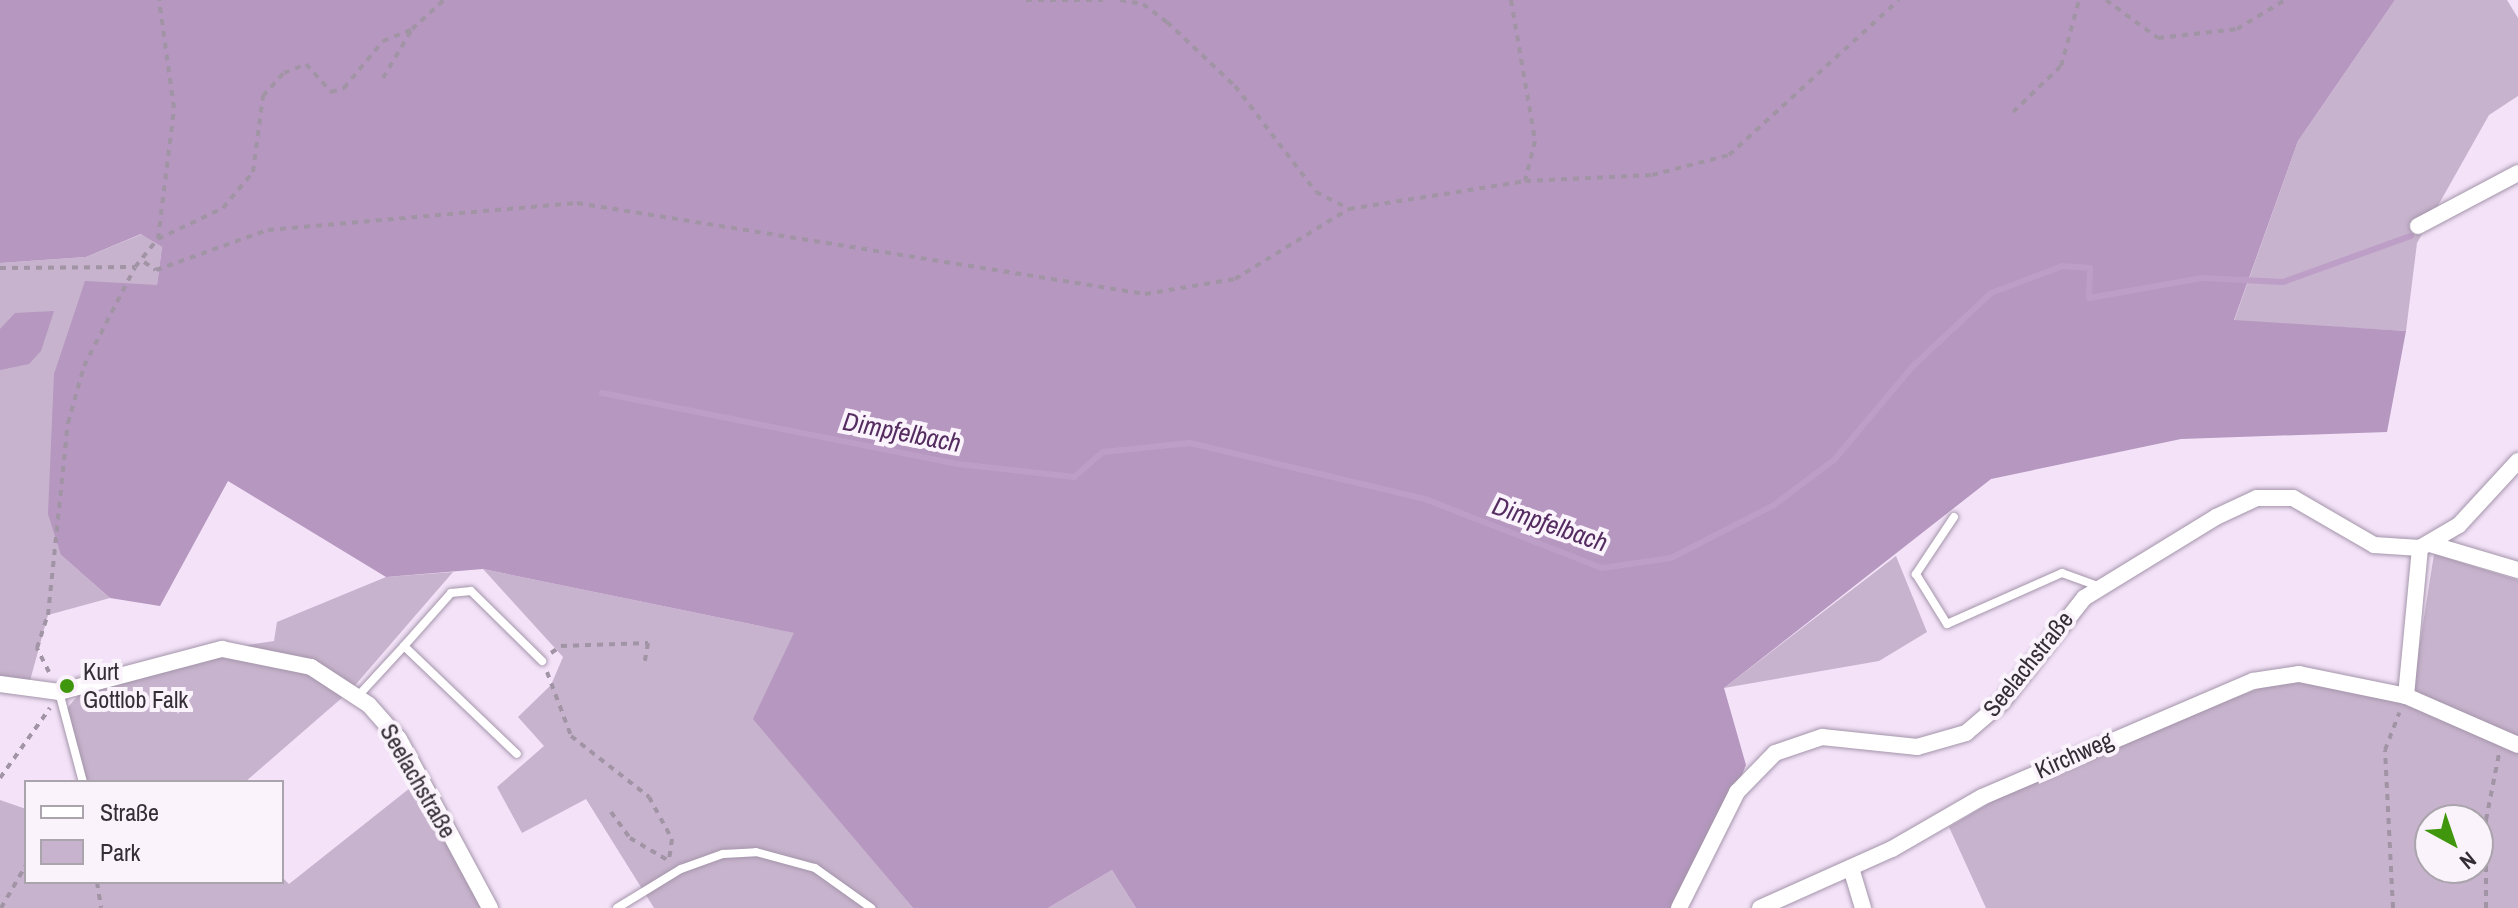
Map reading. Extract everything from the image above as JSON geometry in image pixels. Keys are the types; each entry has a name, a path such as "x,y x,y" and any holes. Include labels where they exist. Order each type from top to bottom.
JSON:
{"street":[{"path":"2418,226 2518,173"},
{"path":"2406,696 2425,546 2459,525 2518,461"},
{"name":"Seelachstraße","path":"1679,908 1737,792 1760,764 1822,737 1917,747 1966,733 1991,713 2056,626 2098,586 2216,517 2270,496 2304,501 2374,545 2425,546 2518,570"},
{"name":"Seelachstraße","path":"0,684 59,692 222,649 290,659 358,696 399,739 490,908"},
{"name":"Kirchweg","path":"1760,908 1851,868 1994,791 2253,681 2299,674 2406,696 2510,742"},
{"path":"1851,868 1863,908"}],"lane":[{"path":"1954,517 1916,574 1947,624 2062,573 2098,586"},
{"path":"358,696 451,593 471,591 542,661"},
{"path":"404,646 517,754"},
{"path":"59,692 82,780"},
{"path":"617,908 681,869 723,854 756,852 815,868 871,908"}],"path":[{"path":"0,268 135,267 144,262 158,239 174,108 159,0"},
{"path":"383,78 412,29 444,0"},
{"path":"1026,0 1103,0"},
{"path":"1120,0 1143,4 1167,22 1235,86 1316,192 1349,209"},
{"path":"1511,0 1535,141 1525,181"},
{"path":"144,262 156,270 268,230 577,203 1145,294 1235,279 1349,209 1525,181 1652,175 1729,155 1899,0"},
{"path":"2013,112 2061,66 2079,0"},
{"path":"2106,0 2158,38 2237,29 2285,0"},
{"path":"158,239 223,208 253,172 263,96 284,73 306,64 323,74 331,92 344,88 383,41 412,29"},
{"path":"0,778 59,692 37,648 48,615 68,423 84,366 135,267"},
{"path":"644,666 648,643 561,646 542,661 571,736 649,797 672,839 669,861"},
{"path":"2393,908 2385,750 2406,696"},
{"path":"2486,908 2486,820 2510,742"},
{"path":"611,812 630,838 681,869"},
{"path":"1,908 24,868"},
{"path":"97,884 101,908"}],"green space":[{"path":"2395,0 2507,0 2518,18 2518,96 2489,115 2417,243 2406,331 2234,321 2298,141"},
{"path":"142,234 162,247 157,285 61,555 110,598 48,615 28,688 0,685 0,263 86,257"},
{"path":"2434,554 2518,580 2518,908 1986,908 1949,827 2059,762 2299,674 2412,693"},
{"path":"1896,556 1927,632 1879,661 1724,688"},
{"path":"483,569 795,633 754,719 913,908 654,908 586,799 522,833 497,787 544,746 518,717 551,685 563,657"},
{"path":"453,572 351,690 247,780 82,780 64,712 85,687 177,656 274,641 277,622 386,577"},
{"path":"420,780 490,908 0,908 0,800 24,808 24,884 284,884 284,879 289,884"},
{"path":"1112,870 1136,908 1048,908"}],"shaded area":[{"path":"0,0 2395,0 2298,141 2234,320 2406,331 2387,432 2181,439 1991,479 1724,688 1746,765 1687,908 1136,908 1112,870 1048,908 913,908 753,719 794,633 483,569 386,577 228,481 160,606 110,598 61,555 48,514 54,374 85,281 157,285 162,247 141,234 86,257 0,263"},
{"path":"54,311 41,351 29,364 0,370 0,329 15,313"}],"waterway":[{"name":"Dimpfelbach","path":"602,393 958,464 1074,477 1103,452 1190,443 1425,499 1602,568 1671,558 1774,505 1834,460 1912,367 1991,293 2063,266 2090,268 2089,298 2202,278 2283,282 2411,236"}],"place":[{"name":"Kurt Gottlob Falk","path":"67,686"}]}
